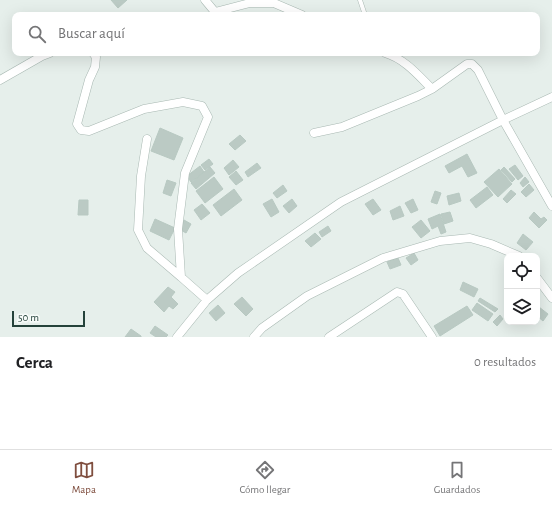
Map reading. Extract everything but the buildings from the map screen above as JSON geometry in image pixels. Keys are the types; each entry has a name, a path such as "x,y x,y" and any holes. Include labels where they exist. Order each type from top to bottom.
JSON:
{"street":[{"path":"205,0 215,12 250,3 274,3 295,12"},
{"path":"0,80 42,56"},
{"path":"95,56 95,67 89,80 77,124 81,130 89,131 144,109 183,102 202,106 208,117 185,173 178,228 181,277"},
{"path":"395,56 406,63 432,89"},
{"path":"314,133 342,127 432,89 459,69 467,64 472,64 478,70 503,120 552,206"},
{"path":"177,337 207,300 238,273 341,202 503,120 552,97"},
{"path":"148,139 141,176 138,230 148,248 207,300"},
{"path":"254,337 262,328 307,296 383,258 440,241 470,238 491,244 512,253"},
{"path":"540,282 552,298"},
{"path":"329,337 397,292 402,294 432,337"}],"lane":[{"path":"360,0 364,12"}]}
